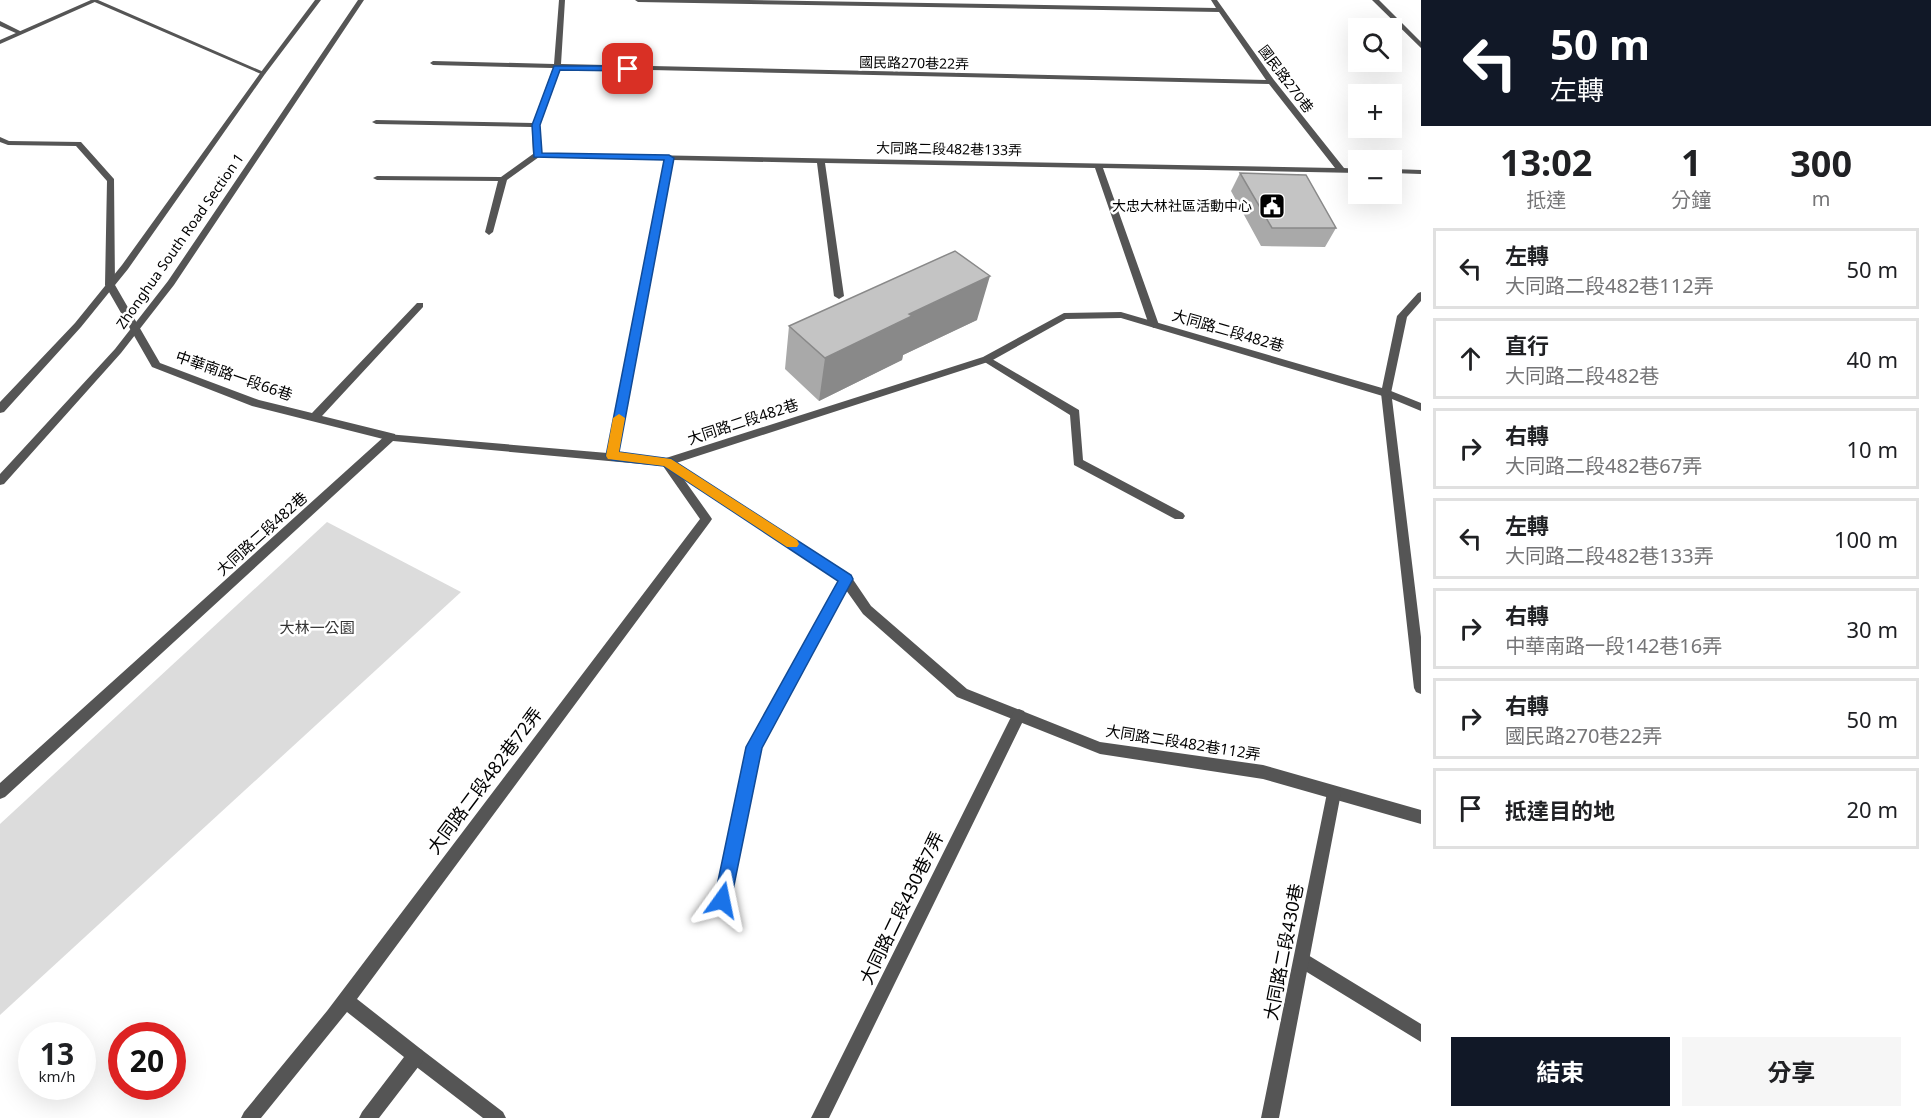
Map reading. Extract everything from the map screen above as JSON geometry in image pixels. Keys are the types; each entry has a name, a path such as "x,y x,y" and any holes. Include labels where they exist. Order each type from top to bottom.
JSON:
{"street":[{"path":"0,42 94,0 262,73"},
{"name":"Zhonghua South Road Section 1","path":"0,409 78,325 110,285 262,73 318,0"},
{"name":"Zhonghua South Road Section 1","path":"0,481 53,425 135,330 171,283 361,0"},
{"path":"377,178 503,179 537,155 536,125 557,68 562,0"},
{"path":"638,0 1221,10"},
{"name":"國民路270巷","path":"1214,0 1271,82 1341,170"},
{"path":"1376,0 1421,46"},
{"path":"0,23 20,33"},
{"name":"國民路270巷22弄","path":"433,63 557,68 1271,82"},
{"path":"376,122 536,125"},
{"path":"0,139 8,144 78,144 111,181 110,285"},
{"name":"大同路二段482巷133弄","path":"537,155 1348,170"},
{"path":"612,456 669,158"},
{"path":"821,160 839,296"},
{"path":"1098,166 1154,325"},
{"path":"1402,171 1421,172"},
{"path":"489,232 503,179"},
{"name":"中華南路一段66巷","path":"110,285 156,365 256,403 391,437"},
{"path":"1421,295 1402,316 1386,393 1395,489 1421,688"},
{"path":"314,418 420,305"},
{"name":"大同路二段482巷","path":"0,792 391,437 666,462 987,359 1064,316 1121,315 1386,393 1421,407"},
{"path":"987,359 1075,413 1078,462 1179,516"},
{"name":"大同路二段482巷112弄","path":"666,462 846,579 867,610 962,693 1100,748 1263,772 1421,817"},
{"name":"大同路二段482巷72弄","path":"250,1118 345,1000 706,519 666,462"},
{"path":"722,900 754,747 846,579"},
{"name":"大同路二段430巷7弄","path":"820,1118 1019,716"},
{"name":"大同路二段430巷","path":"1270,1118 1303,960 1334,793"},
{"path":"1303,960 1421,1034"},
{"path":"345,1000 497,1118"},
{"path":"368,1118 416,1056"}],"green space":[{"name":"大林一公園","path":"327,522 461,592 0,1015 0,824"}],"building":[{"path":"1240,173 1306,175 1336,228 1272,228"},
{"path":"955,251 990,276 909,314 912,316 825,358 789,326"}],"slow traffic":[{"path":"619,418 612,456 666,462 792,544"}],"place":[{"name":"大忠大林社區活動中心","path":"1272,206"}],"route":[{"path":"628,69 557,68 536,125 537,155 669,158 612,456 666,462 846,579 754,747 722,900"}]}
